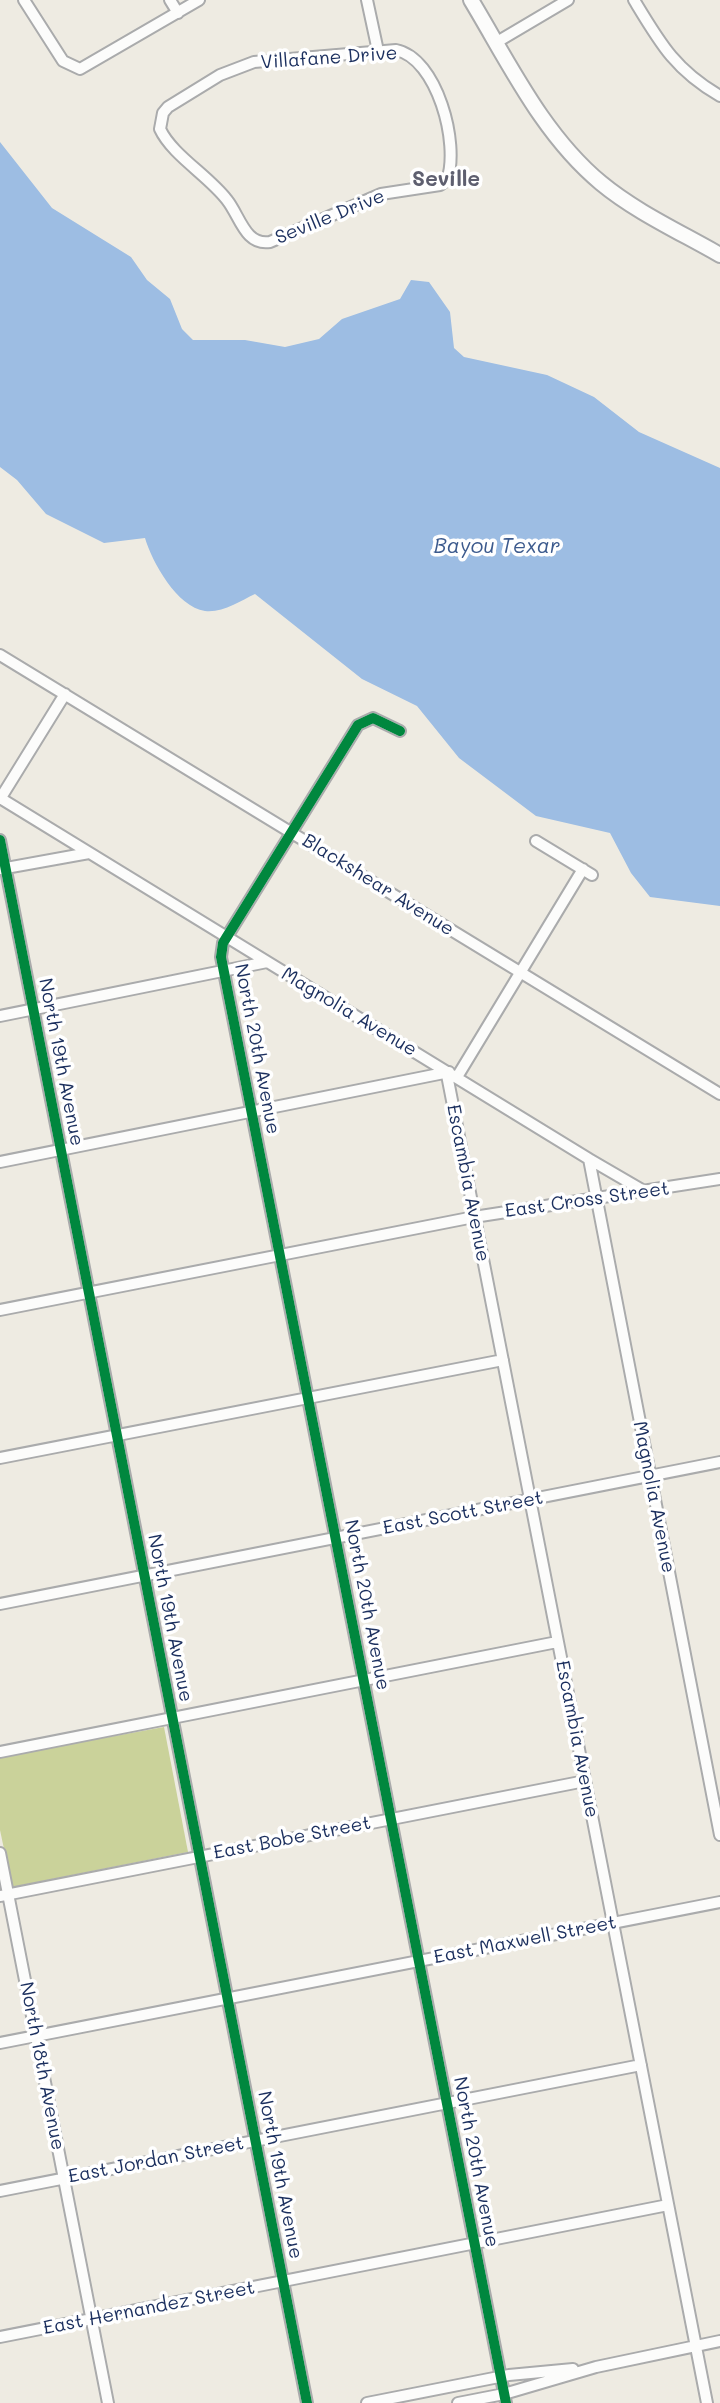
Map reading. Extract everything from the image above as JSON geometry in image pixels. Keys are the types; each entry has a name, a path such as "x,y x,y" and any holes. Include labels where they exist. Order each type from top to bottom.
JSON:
{"main road":[{"path":"471,0 552,132 590,173 621,198 720,255"}],"street":[{"path":"24,0 63,61 74,68 87,67 199,0"},
{"path":"170,0 178,13"},
{"path":"367,0 378,51"},
{"path":"497,42 568,0"},
{"path":"634,0 673,61 698,83 720,96"},
{"name":"Villafane Drive","path":"165,110 220,75 254,62 396,50 412,56 444,105 447,180"},
{"name":"Seville Drive","path":"165,110 159,122 163,136 215,186 237,214 248,235 258,243 270,242 381,194 440,185 447,180"},
{"name":"Blackshear Avenue","path":"0,655 720,1094"},
{"path":"0,799 65,694"},
{"name":"North 20th Avenue","path":"400,730 373,718 358,724 221,950 505,2398"},
{"name":"Magnolia Avenue","path":"0,799 589,1160 638,1189 654,1192"},
{"name":"North 19th Avenue","path":"0,840 2,869 33,1010 307,2403"},
{"name":"Escambia Avenue","path":"536,841 587,872 451,1075 474,1217 707,2403"},
{"path":"2,869 89,853"},
{"path":"0,1016 224,973 267,962"},
{"path":"0,1162 451,1075"},
{"name":"Magnolia Avenue","path":"589,1160 720,1835"},
{"name":"East Cross Street","path":"0,1310 474,1217 596,1196 654,1192 719,1182"},
{"path":"0,1458 503,1360"},
{"name":"East Scott Street","path":"0,1604 720,1462"},
{"path":"0,1752 558,1642"},
{"name":"East Bobe Street","path":"4,1895 585,1781"},
{"name":"North 18th Avenue","path":"0,1853 4,1895 36,2036 108,2403"},
{"name":"East Maxwell Street","path":"0,2043 720,1902"},
{"name":"East Jordan Street","path":"0,2191 641,2065"},
{"name":"East Hernandez Street","path":"0,2337 668,2205"},
{"path":"367,2403 501,2377 596,2367 720,2342"},
{"path":"458,2403 505,2398 596,2367"}],"green space":[{"path":"164,1727 188,1852 12,1887 0,1830 0,1757"}],"water":[{"name":"Bayou Texar","path":"0,142 52,208 131,257 147,280 170,299 182,329 193,340 245,340 285,347 319,339 342,319 400,299 411,280 429,282 450,312 454,348 464,357 547,375 594,397 639,432 720,468 720,906 650,897 631,873 610,833 536,816 459,758 417,706 362,679 255,594 218,610 205,611 195,608 167,582 153,559 145,538 104,543 46,514 17,480 0,467"}],"cycle path":[{"path":"400,731 373,718 358,725 223,943 221,957 506,2403"},
{"path":"0,840 307,2403"}],"district":[{"name":"Seville","path":"446,180"}]}
